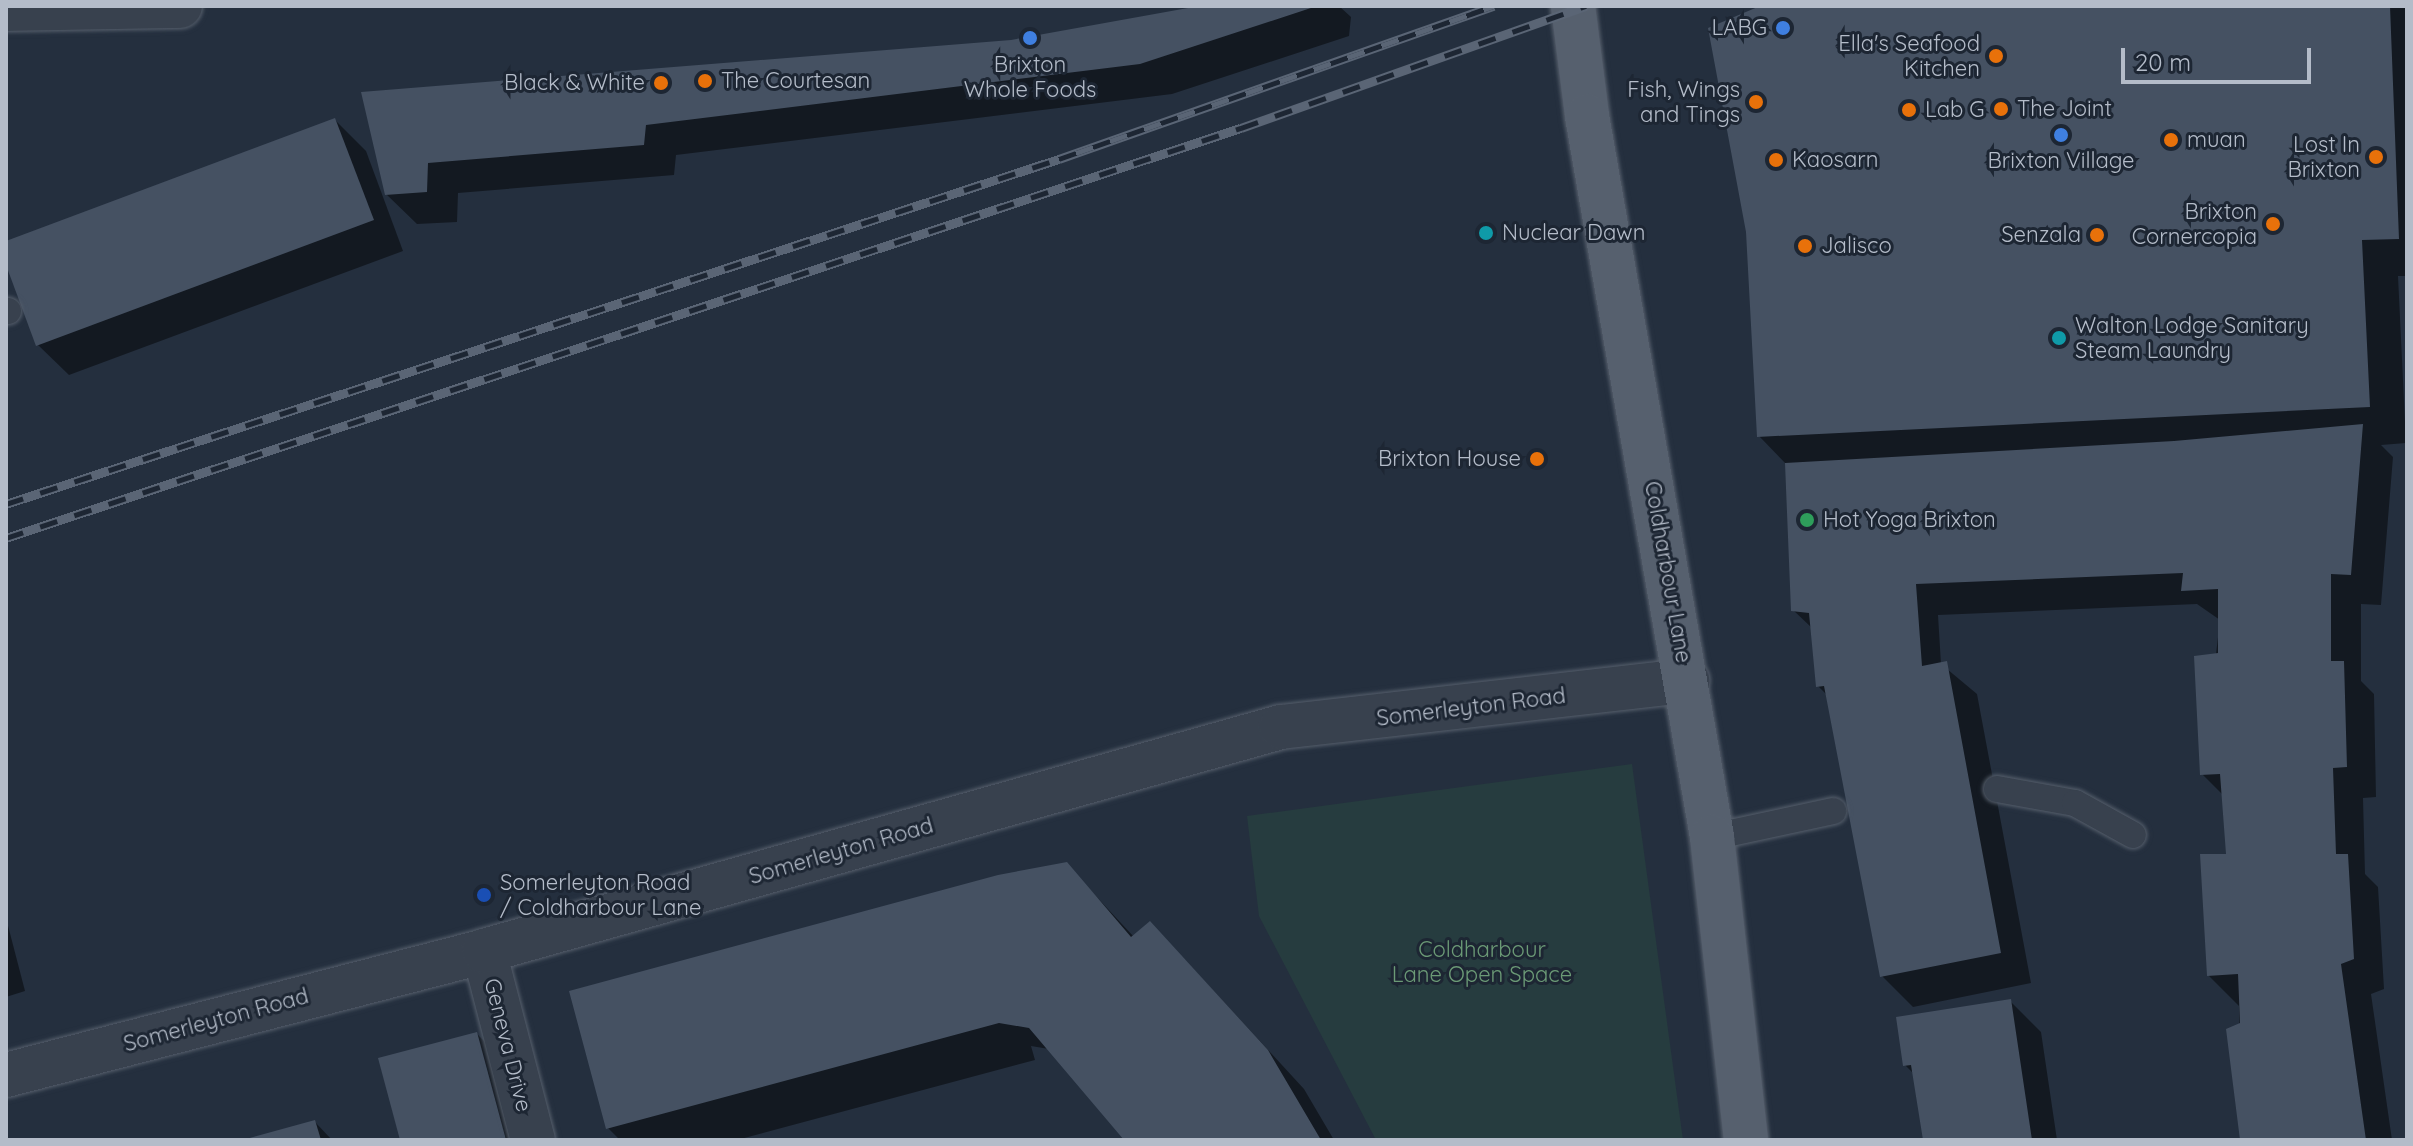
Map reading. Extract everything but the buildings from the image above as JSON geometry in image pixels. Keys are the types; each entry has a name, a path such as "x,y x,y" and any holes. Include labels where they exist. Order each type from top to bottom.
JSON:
{"main road":[{"name":"Coldharbour Lane","path":"1573,6 1587,116 1712,837 1746,1140"}],"street":[{"path":"6,9 180,6"},
{"name":"Somerleyton Road","path":"6,1075 484,951 1281,727 1687,681"},
{"name":"Geneva Drive","path":"484,951 533,1140"}],"lane":[{"path":"1997,789 2075,803 2133,835"},
{"path":"1712,837 1833,811"}],"green space":[{"name":"Coldharbour Lane Open Space","path":"1632,764 1683,1140 1376,1140 1259,916 1247,816"}],"railway":[{"path":"6,504 1059,159 1494,6"},
{"path":"6,538 1241,128 1586,6"}],"place":[{"name":"LABG","path":"1783,28"},
{"name":"Brixton Whole Foods","path":"1030,38"},
{"name":"Ella's Seafood Kitchen","path":"1996,56"},
{"name":"The Courtesan","path":"705,81"},
{"name":"Black & White","path":"661,83"},
{"name":"Fish, Wings and Tings","path":"1756,102"},
{"name":"The Joint","path":"2001,109"},
{"name":"Lab G","path":"1909,110"},
{"name":"Brixton Village","path":"2061,135"},
{"name":"muan","path":"2171,140"},
{"name":"Lost In Brixton","path":"2376,157"},
{"name":"Kaosarn","path":"1776,160"},
{"name":"Brixton Cornercopia","path":"2273,224"},
{"name":"Nuclear Dawn","path":"1486,233"},
{"name":"Senzala","path":"2097,235"},
{"name":"Jalisco","path":"1805,246"},
{"name":"Walton Lodge Sanitary Steam Laundry","path":"2059,338"},
{"name":"Brixton House","path":"1537,459"},
{"name":"Hot Yoga Brixton","path":"1807,520"},
{"name":"Somerleyton Road / Coldharbour Lane","path":"484,895"}]}
